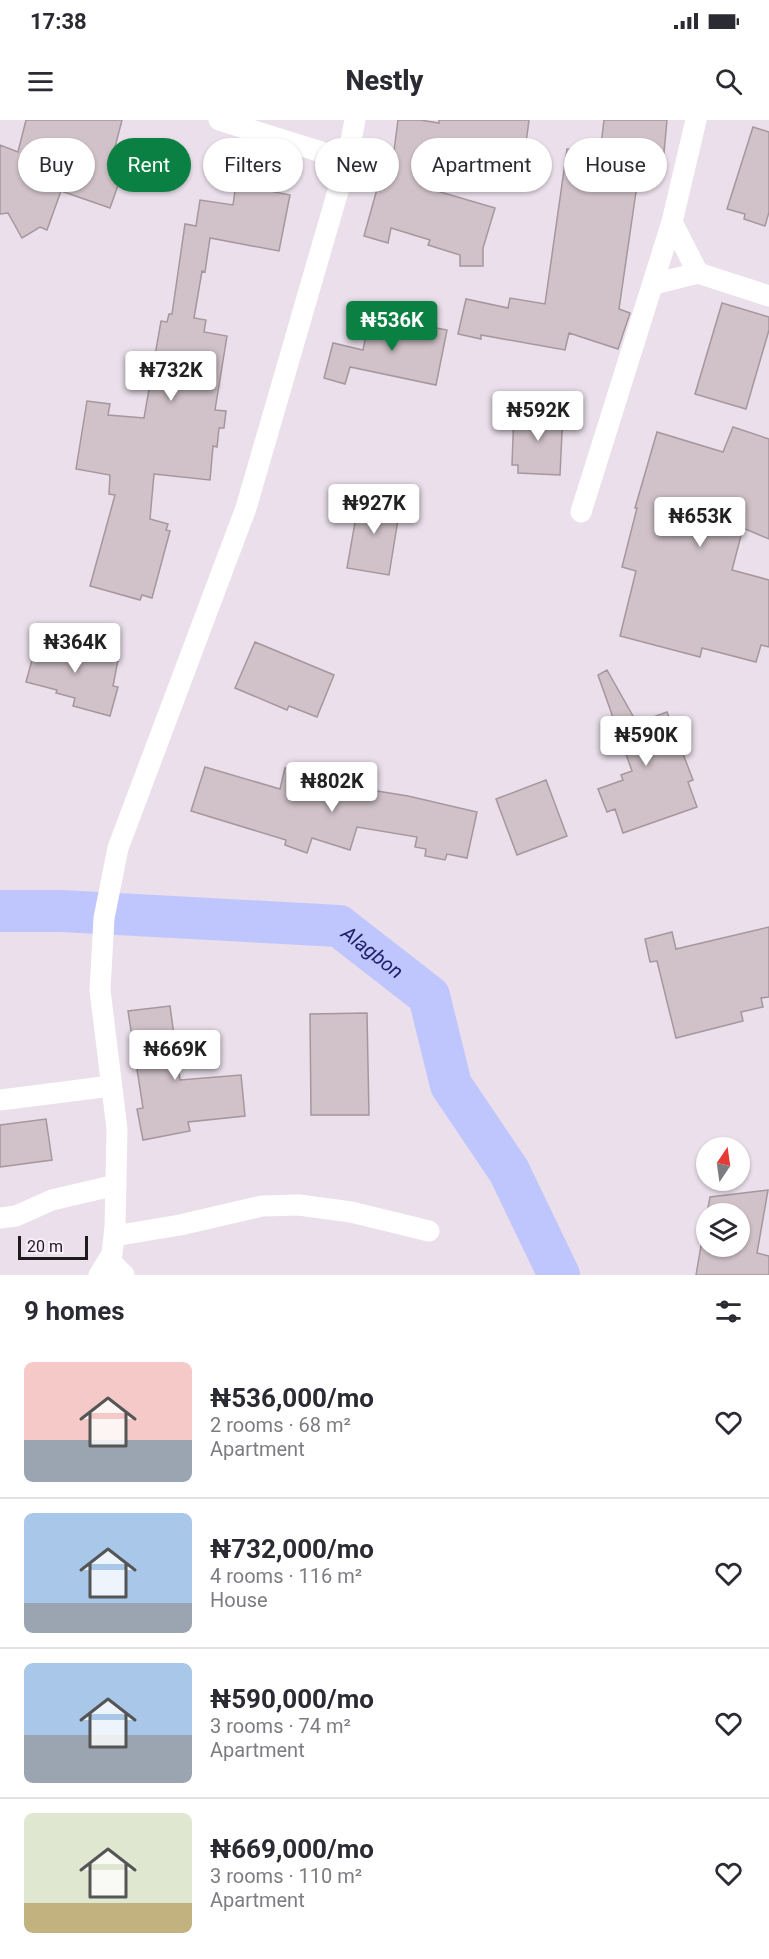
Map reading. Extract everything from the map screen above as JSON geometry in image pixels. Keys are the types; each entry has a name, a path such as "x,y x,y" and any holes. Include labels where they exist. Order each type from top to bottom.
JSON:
{"street":[{"path":"219,120 315,150"},
{"path":"351,138 355,120"},
{"path":"581,512 654,284 672,222 696,120"},
{"path":"124,1275 104,1267 112,1254 114,1236 117,1129 100,990 104,918 118,848 246,508 338,192"},
{"path":"672,222 698,273"},
{"path":"654,284 698,273 769,296"},
{"path":"0,1100 111,1086"},
{"path":"0,1218 16,1216 52,1200 116,1185"},
{"path":"114,1236 180,1225 262,1206 299,1205 351,1212 429,1231"}],"building":[{"path":"26,120 122,120 117,138 107,138 107,192 116,192 110,208 64,192 95,192 95,138 22,138"},
{"path":"398,120 439,123 439,120 529,120 527,138 411,138 411,192 440,192 495,208 483,248 483,266 460,266 460,255 428,245 430,240 391,228 388,243 364,236 376,192 399,192 399,138 396,138"},
{"path":"604,120 667,120 665,138 602,138"},
{"path":"753,127 769,132 769,212 765,226 744,219 745,214 727,209"},
{"path":"0,145 18,152 18,192 61,192 47,230 40,227 22,238 8,213 0,214"},
{"path":"564,170 564,192 636,192 619,309 630,313 618,349 569,333 565,350 481,335 481,339 458,334 466,299 508,308 510,298 545,304"},
{"path":"235,192 275,192 290,195 279,251 210,238 194,318 206,320 204,332 227,336 215,410 226,411 224,428 219,428 217,447 213,446 210,480 154,474 150,519 168,524 166,530 170,531 152,598 142,595 140,600 90,586 115,495 109,494 110,475 76,469 87,401 110,404 108,415 144,418 161,321 167,322 169,314 172,314 185,224 196,226 200,200 233,205"},
{"path":"722,303 769,317 769,330 746,409 695,394"},
{"path":"370,315 447,330 436,385 350,367 345,384 324,378 333,343 363,350"},
{"path":"514,410 563,412 560,475 518,473 518,465 512,465"},
{"path":"733,427 769,439 769,539 743,528 732,570 769,580 769,647 761,645 756,662 702,648 700,657 620,636 636,571 622,567 637,508 635,508 657,432 723,452"},
{"path":"360,494 401,501 389,575 347,568"},
{"path":"43,632 79,641 77,651 118,660 113,686 118,687 110,716 73,706 75,698 56,693 57,690 26,682 32,660 36,660"},
{"path":"255,642 334,675 317,717 289,706 287,710 235,688"},
{"path":"607,670 637,723 667,712 693,780 688,782 697,807 623,833 615,809 607,812 598,789 623,780 621,775 632,771 598,675"},
{"path":"205,767 280,789 285,768 310,773 309,780 408,796 477,812 467,858 447,854 445,860 425,856 426,849 415,847 417,837 357,827 350,850 312,838 307,853 285,845 286,840 191,811"},
{"path":"546,780 567,836 517,855 496,799"},
{"path":"769,927 769,997 761,998 763,1007 741,1012 743,1021 676,1038 657,961 650,962 645,939 672,932 676,949"},
{"path":"170,1006 180,1080 241,1075 245,1116 188,1122 190,1131 143,1140 137,1109 143,1108 128,1011"},
{"path":"367,1013 369,1115 311,1115 310,1014"},
{"path":"46,1119 52,1160 0,1167 0,1125"},
{"path":"768,1190 757,1253 769,1256 769,1275 696,1275 699,1257 750,1257 750,1203 709,1203 710,1197"}],"waterway":[{"name":"Alagbon","path":"0,911 62,911 339,926 429,996 451,1085 509,1171 559,1275"}]}
